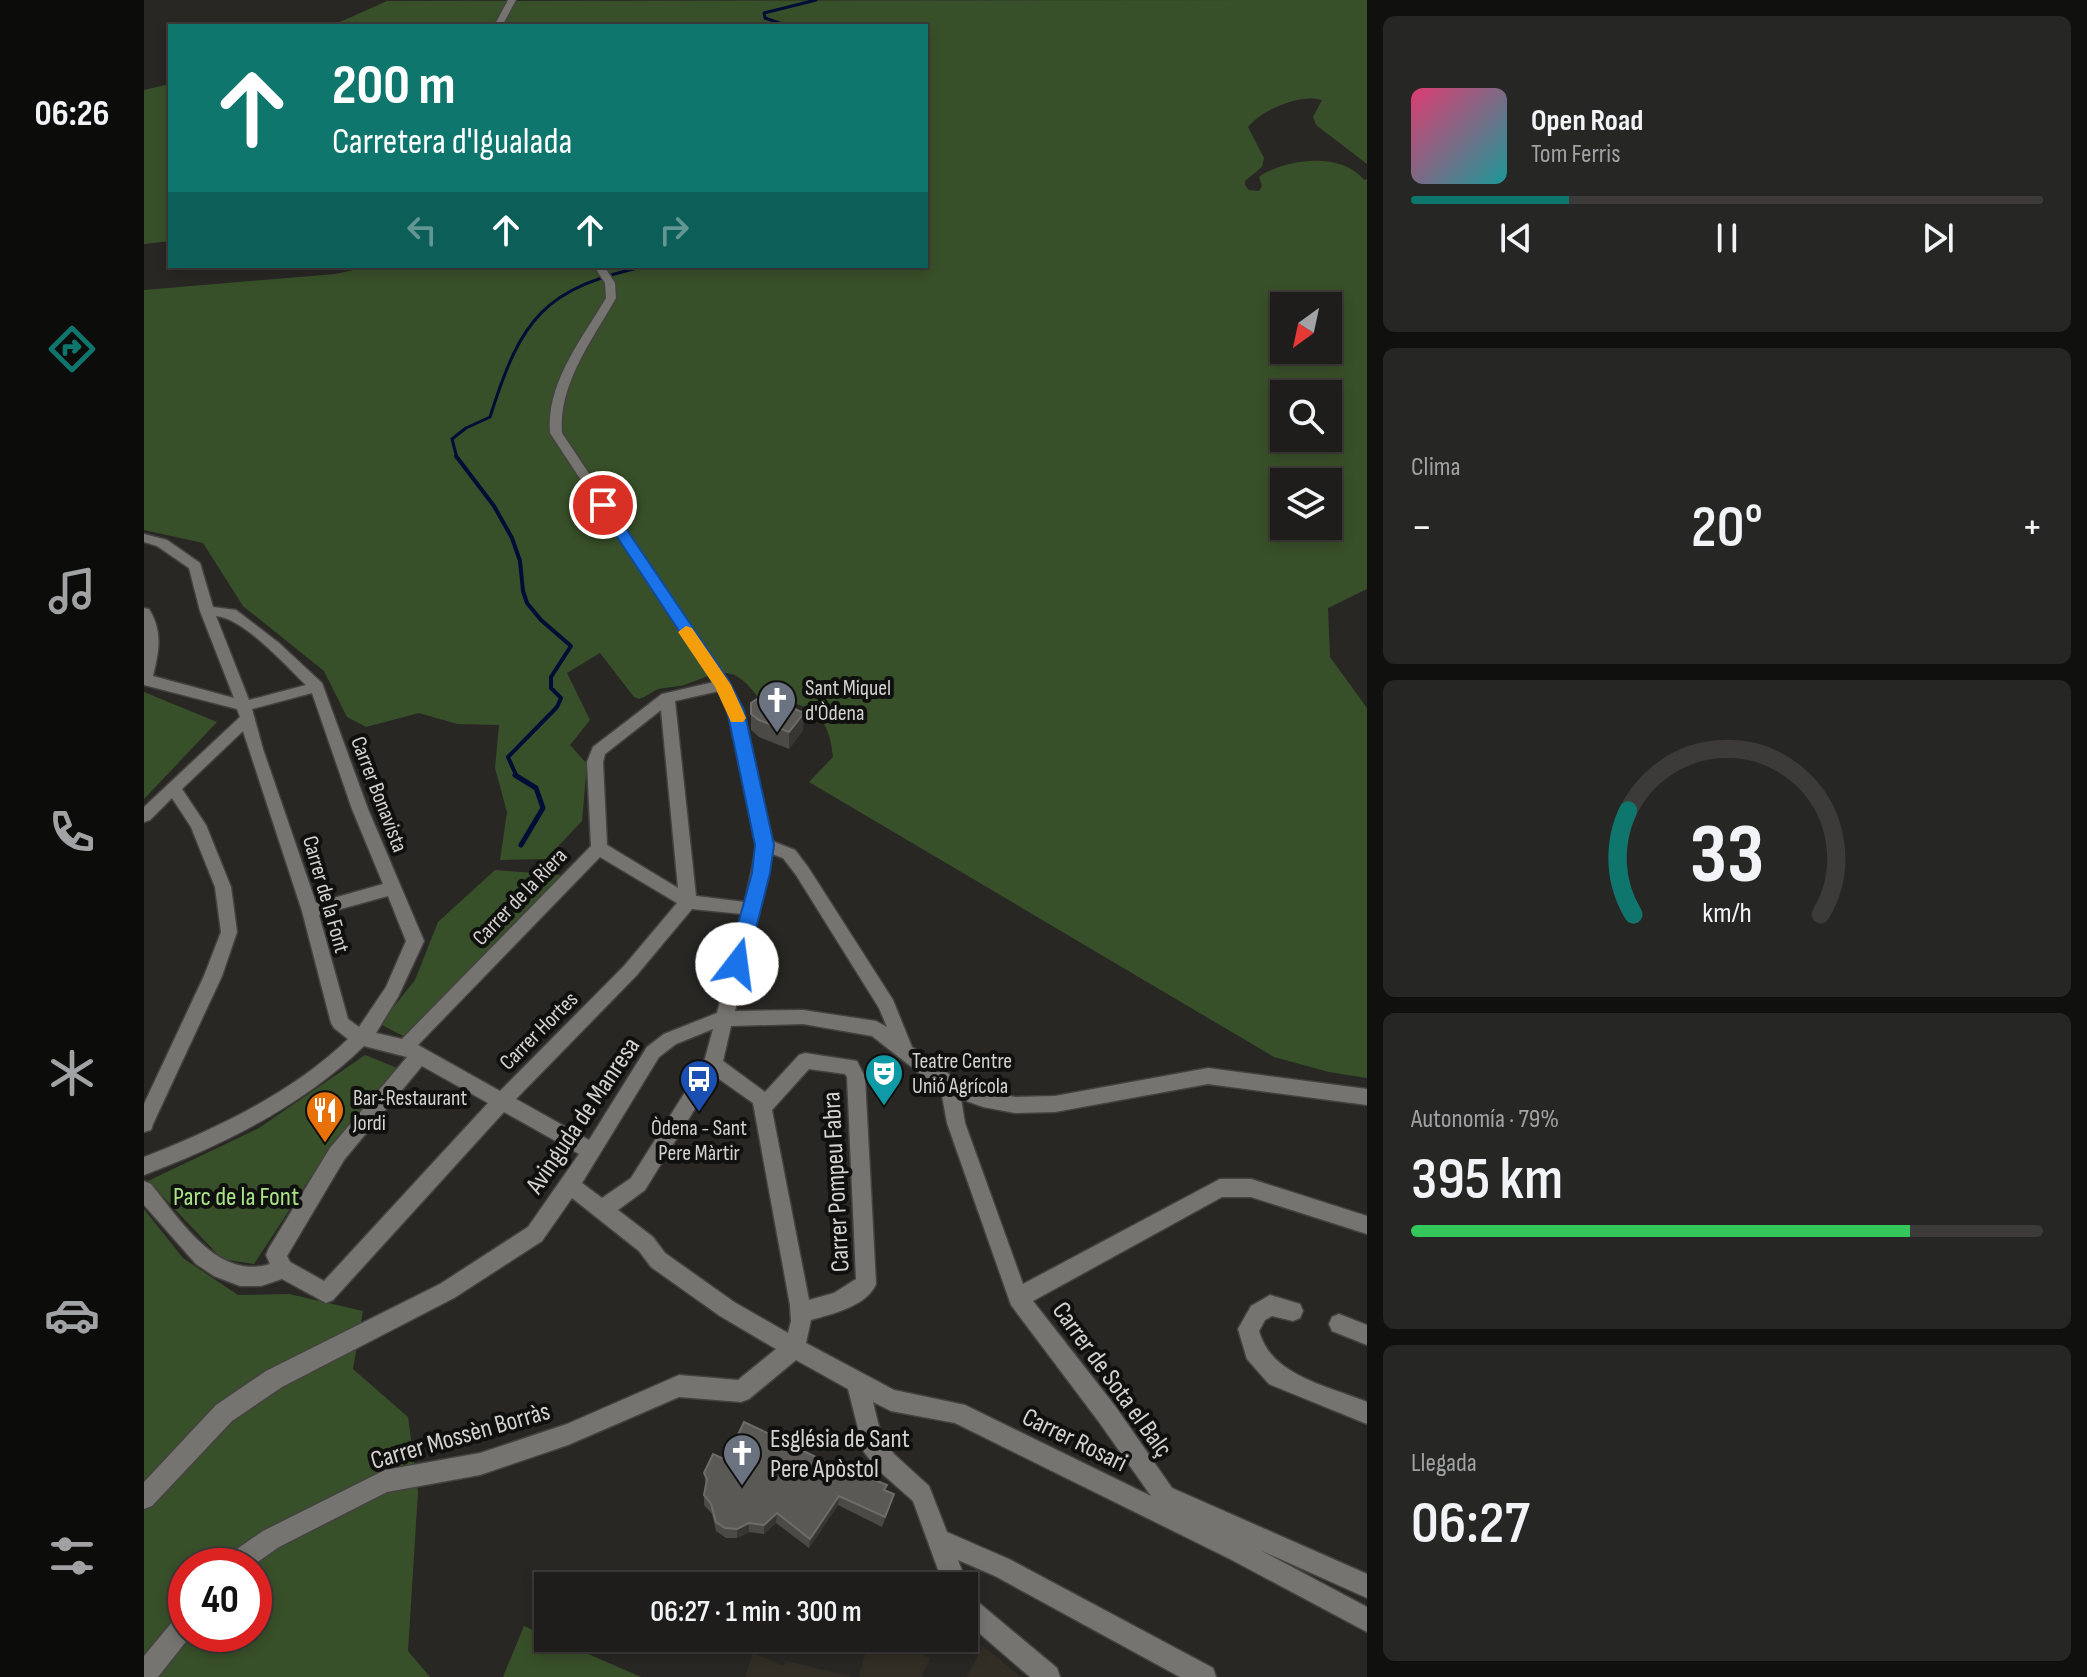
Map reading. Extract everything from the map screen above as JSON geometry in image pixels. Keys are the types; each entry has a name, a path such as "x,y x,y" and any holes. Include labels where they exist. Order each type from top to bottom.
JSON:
{"street":[{"path":"499,24 512,0"},
{"path":"601,1211 638,1184 713,1064 765,845 736,710 723,685 556,433 553,422 558,397 611,298 612,290 603,272"},
{"name":"Carrer de la Font","path":"144,538 162,543 195,566 207,611 246,713 310,911 340,1023 361,1038"},
{"name":"Carrer Bonavista","path":"207,611 231,613 274,646 317,687 415,941 395,989 361,1038"},
{"path":"144,612 151,622 153,640 144,680 246,713"},
{"name":"Carrer de la Riera","path":"280,1262 337,1154 412,1052 599,848 595,762 598,751 667,698 723,685"},
{"path":"144,816 246,713 317,687"},
{"path":"667,698 688,902"},
{"path":"144,1124 213,976 229,932 223,887 198,825 173,788"},
{"path":"765,845 789,854 802,871 887,1005 906,1053"},
{"path":"599,848 688,902 752,909"},
{"path":"310,911 392,888"},
{"name":"Carrer Hortes","path":"280,1262 326,1293 502,1101 630,971 688,902"},
{"name":"Avinguda de Manresa","path":"144,1498 224,1413 274,1379 434,1298 496,1262 535,1234 570,1185 653,1052 670,1039 722,1019 764,1016 841,1021 876,1029 950,1086 983,1099 1015,1105 1055,1104 1208,1076 1367,1097"},
{"path":"144,1166 269,1104 319,1073 361,1038 412,1052 591,1151"},
{"name":"Carrer Pompeu Fabra","path":"763,1107 805,1061 851,1067 856,1077 866,1284 839,1302 800,1313"},
{"path":"713,1064 761,1099 800,1313 794,1348"},
{"name":"Carrer de Sota el Balç","path":"950,1086 956,1123 1018,1298 1107,1414 1164,1496 1367,1586"},
{"name":"Carrer Rosari","path":"570,1185 681,1277 727,1309 794,1348 891,1400 957,1413 970,1419 1238,1551 1367,1620"},
{"path":"1018,1298 1220,1188 1251,1188 1367,1225"},
{"path":"144,1190 215,1268 236,1276 265,1278 280,1262"},
{"path":"1293,1311 1270,1305 1258,1313 1248,1329 1254,1352 1277,1376 1367,1413"},
{"path":"1339,1324 1367,1335"},
{"name":"Carrer Mossèn Borràs","path":"258,1548 385,1481 480,1464 568,1434 679,1386 741,1391 794,1348"},
{"path":"857,1381 872,1444 886,1462 921,1494 950,1572"},
{"path":"936,1539 1003,1568 1204,1677"},
{"path":"978,1617 1048,1677"},
{"path":"144,1675 168,1645"}],"shaded area":[{"path":"983,1646 1021,1677 967,1677"},
{"path":"865,1652 921,1652 930,1659 922,1675 924,1677 859,1677"},
{"path":"753,1653 784,1666 785,1661 854,1677 745,1677"}],"green space":[{"path":"1367,0 1367,164 1316,125 1313,117 1322,100 1303,99 1272,109 1248,127 1264,158 1262,167 1245,181 1245,185 1249,190 1259,191 1262,186 1259,177 1263,174 1287,165 1315,161 1342,165 1367,179 1367,589 1328,608 1330,657 1367,708 1367,1078 1329,1072 1274,1057 809,782 833,757 830,740 819,717 799,705 757,696 733,675 717,674 660,689 639,699 634,697 600,653 567,673 590,720 570,745 587,764 582,821 546,859 500,860 507,812 495,768 499,725 457,724 419,713 366,727 347,717 324,671 243,606 203,543 144,530 144,290 335,274 362,268 928,268 928,24 335,24 387,1"},
{"path":"168,84 168,241 144,244 144,90"},
{"path":"144,692 217,722 144,799"},
{"path":"495,870 561,875 405,1037 380,1024 415,980 438,922"},
{"name":"Parc de la Font","path":"365,1055 402,1070 324,1157 254,1264 222,1259 148,1181 259,1128"},
{"path":"144,1209 183,1258 238,1295 289,1294 363,1311 353,1369 408,1417 418,1492 408,1651 430,1677 144,1677"},
{"path":"524,1626 534,1630 534,1652 584,1652 641,1677 503,1677"}],"building":[{"path":"757,699 776,701 804,713 789,732 751,714 751,703"},
{"path":"744,1422 780,1439 783,1431 801,1439 797,1448 864,1480 865,1476 887,1485 884,1490 894,1494 885,1517 839,1496 810,1539 777,1513 764,1525 749,1523 737,1529 725,1528 716,1522 711,1504 704,1495 707,1479 704,1473 713,1454 726,1460"}],"waterway":[{"path":"782,24 765,18 764,13 816,0"},
{"path":"457,457 452,439 466,428 490,417 513,355 542,313 560,297 583,285 639,268"},
{"path":"457,457 494,506 512,538 520,561 527,603 571,646 551,677 551,688 561,698 557,707 508,757 517,776"},
{"path":"517,776 536,788 543,808 521,845"}],"slow traffic":[{"path":"686,632 723,685 737,718"}],"place":[{"name":"Sant Miquel d'Òdena","path":"777,734"},
{"name":"Teatre Centre Unió Agrícola","path":"884,1107"},
{"name":"Òdena - Sant Pere Màrtir","path":"699,1113"},
{"name":"Bar-Restaurant Jordi","path":"325,1144"},
{"name":"Església de Sant Pere Apòstol","path":"742,1487"}],"route":[{"path":"603,505 723,685 736,710 765,845 761,873 737,964"}]}
